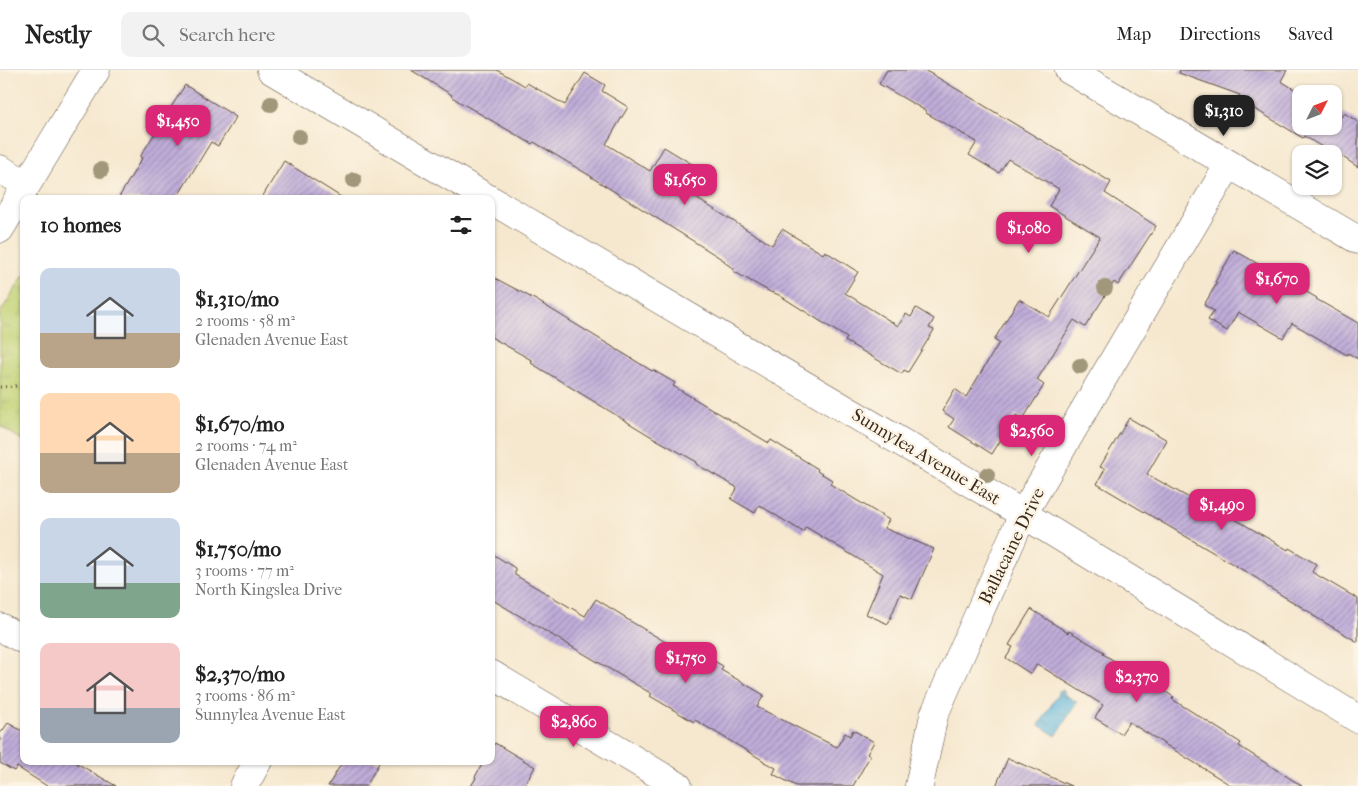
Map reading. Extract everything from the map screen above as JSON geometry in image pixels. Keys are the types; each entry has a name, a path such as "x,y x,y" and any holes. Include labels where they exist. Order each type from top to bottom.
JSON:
{"street":[{"path":"0,229 96,70"},
{"name":"Sunnylea Avenue East","path":"271,70 483,195"},
{"path":"1069,70 1358,240"},
{"name":"Ballacaine Drive","path":"919,786 934,714 1023,514 1229,164"},
{"path":"0,169 26,184"},
{"name":"Sunnylea Avenue East","path":"495,202 1023,514 1358,719"},
{"path":"0,627 20,638"},
{"path":"495,676 678,786"}],"path":[{"path":"0,387 20,387"}],"green space":[{"path":"20,281 20,438 0,426 0,313"}],"water":[{"path":"1063,690 1065,695 1077,702 1056,736 1039,725 1058,691"}],"building":[{"path":"411,70 497,70 525,86 527,83 565,105 585,73 605,85 602,91 628,107 606,144 650,171 664,147 700,169 686,192 772,245 782,229 823,254 825,251 858,272 845,293 898,326 906,314 911,317 916,308 934,319 929,328 934,330 908,372 904,370 902,374 845,341 847,338 779,295 733,271 734,269 725,261 592,177 534,142 532,144 458,101 452,95"},
{"path":"887,70 924,70 935,76 1111,182 1105,193 1156,226 1118,285 1114,282 1085,327 1074,320 1037,380 1044,385 1023,419 1016,415 992,454 949,427 954,419 942,411 955,389 966,397 999,343 994,340 1019,299 1049,317 1100,237 1049,206 1059,189 1008,159 999,173 969,155 977,142 879,84"},
{"path":"1180,70 1287,70 1281,81 1292,88 1292,131 1238,99 1240,95 1179,73"},
{"path":"185,85 236,117 218,146 211,142 178,195 120,195 142,158 140,157"},
{"path":"1344,113 1358,122 1358,167 1342,157 1342,145 1319,145 1304,136 1303,138 1298,135 1342,135 1342,116"},
{"path":"284,161 338,195 263,195"},
{"path":"1234,250 1358,323 1358,359 1348,353 1347,355 1292,323 1283,338 1238,312 1227,331 1208,320 1214,311 1204,305"},
{"path":"495,278 536,300 675,383 673,386 769,443 771,440 818,469 817,471 832,480 830,484 889,520 884,528 934,549 912,599 900,594 888,624 866,614 883,574 806,527 803,532 759,505 755,513 731,499 737,489 736,487 531,363 533,361 495,339"},
{"path":"1129,418 1167,440 1147,474 1207,508 1209,504 1288,550 1289,548 1316,564 1312,572 1358,599 1358,642 1312,615 1258,579 1097,484 1105,469 1100,467"},
{"path":"495,556 515,568 515,575 585,616 596,599 679,650 680,648 697,658 700,653 723,666 721,670 764,695 757,707 812,735 837,747 845,733 850,736 853,730 874,742 867,754 870,756 853,786 796,786 773,774 776,768 650,696 652,694 495,601"},
{"path":"1031,609 1068,633 1069,631 1104,652 1103,654 1174,697 1172,699 1241,743 1239,746 1302,786 1232,786 1129,722 1121,734 1095,718 1103,705 1037,664 1031,674 1006,658 1013,647 1009,645"},
{"path":"8,723 20,730 20,765 80,765 116,786 47,786 17,767 14,771 0,763 0,734"},
{"path":"495,743 535,767 524,786 471,786 482,765 495,765"},
{"path":"1008,758 1071,786 996,786"},
{"path":"341,765 378,765 366,786 328,786"}]}
